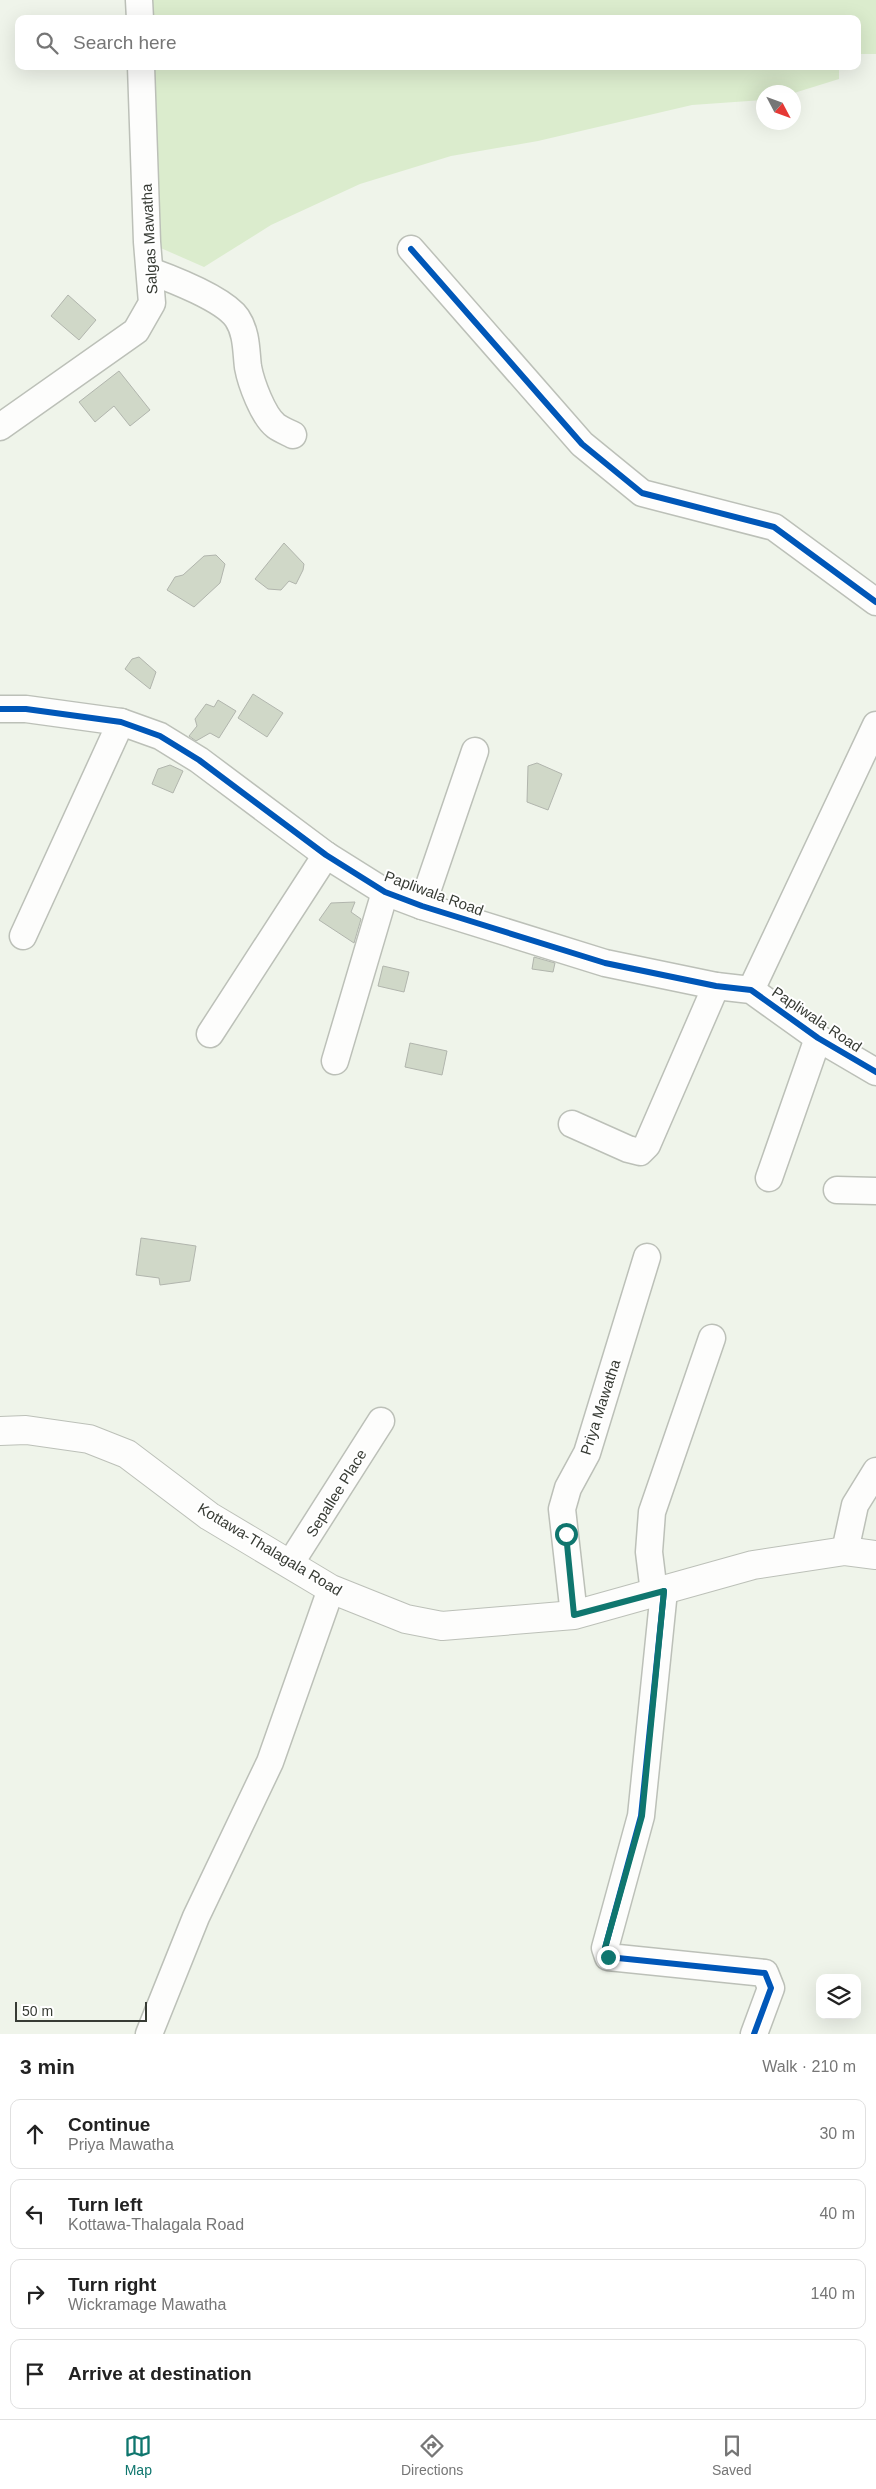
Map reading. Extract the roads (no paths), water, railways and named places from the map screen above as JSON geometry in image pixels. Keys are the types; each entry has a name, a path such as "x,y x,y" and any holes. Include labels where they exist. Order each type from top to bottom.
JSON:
{"main road":[{"name":"Kottawa-Thalagala Road","path":"0,1431 26,1430 89,1439 128,1454 209,1516 331,1589 406,1619 442,1626 574,1615 753,1565 845,1551 876,1555"}],"street":[{"path":"139,0 140,15"},
{"name":"Salgas Mawatha","path":"0,427 136,331 152,302 141,70"},
{"path":"411,248 582,444 642,493 774,527 876,602"},
{"path":"150,271 177,281 224,306 237,318 245,338 248,367 257,396 274,425 293,435"},
{"name":"Papliwala Road","path":"0,709 26,709 121,722 160,736 200,760 326,855 385,892 422,906 606,963 716,986 752,990 818,1038 876,1072"},
{"path":"23,936 121,722"},
{"path":"752,990 876,725"},
{"path":"422,906 476,751"},
{"path":"210,1034 326,855"},
{"path":"335,1061 385,892"},
{"path":"572,1124 628,1149 640,1152 647,1144 716,986"},
{"path":"769,1178 818,1038"},
{"path":"836,1190 876,1191"},
{"name":"Priya Mawatha","path":"574,1615 562,1509 568,1488 587,1453 647,1257"},
{"path":"712,1338 652,1512 650,1552 659,1592 642,1816 605,1948 608,1957 764,1973 771,1988 754,2034"},
{"name":"Sepallee Place","path":"290,1564 381,1421"},
{"path":"845,1551 856,1505 876,1471"},
{"path":"149,2034 196,1916 270,1762 331,1589"}]}
